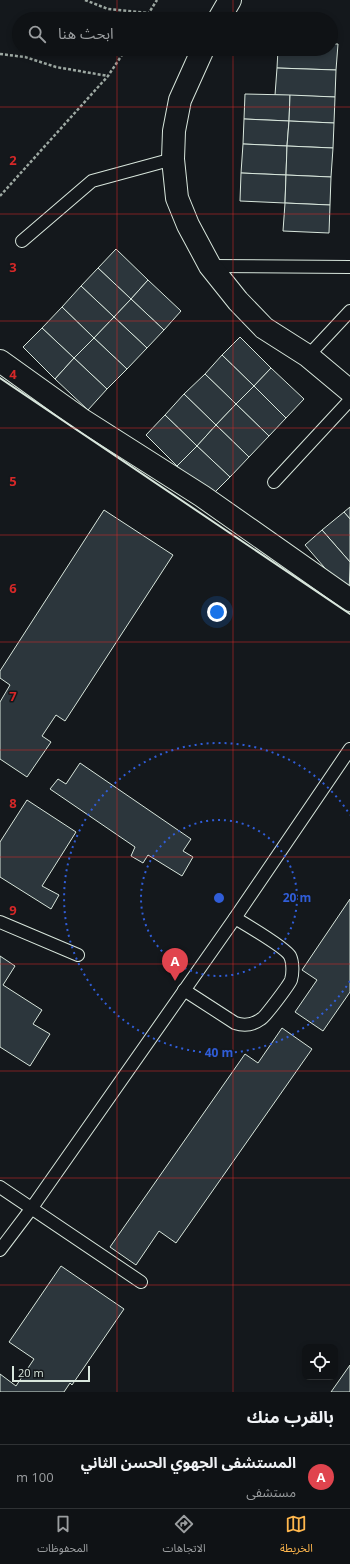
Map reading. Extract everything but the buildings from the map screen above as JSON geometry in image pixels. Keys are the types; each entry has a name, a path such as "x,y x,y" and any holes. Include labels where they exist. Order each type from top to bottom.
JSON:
{"street":[{"path":"223,12 230,0"},
{"path":"200,56 180,100 174,131 173,159 177,198 188,225 210,266 238,301 264,328 308,356 350,391"},
{"path":"0,361 81,419 202,496 350,600"}],"lane":[{"path":"22,241 92,181 173,159"},
{"path":"210,266 350,266"},
{"path":"308,356 350,311"},
{"path":"274,482 350,400"},
{"path":"0,1250 235,918 350,749"},
{"path":"184,990 230,1021 242,1025 251,1024 262,1019 291,980 292,965 290,955 276,944 235,918"},
{"path":"0,922 78,955"},
{"path":"0,1187 141,1282"}],"path":[{"path":"85,0 108,9 139,12"},
{"path":"150,12 157,0"},
{"path":"0,54 12,55"},
{"path":"17,56 25,57 56,67 108,76"},
{"path":"0,196 108,76 121,56"}],"wall":[{"path":"0,378 350,614"}],"place":[{"name":"المستشفى الجهوي الحسن الثاني","path":"175,981"}]}
